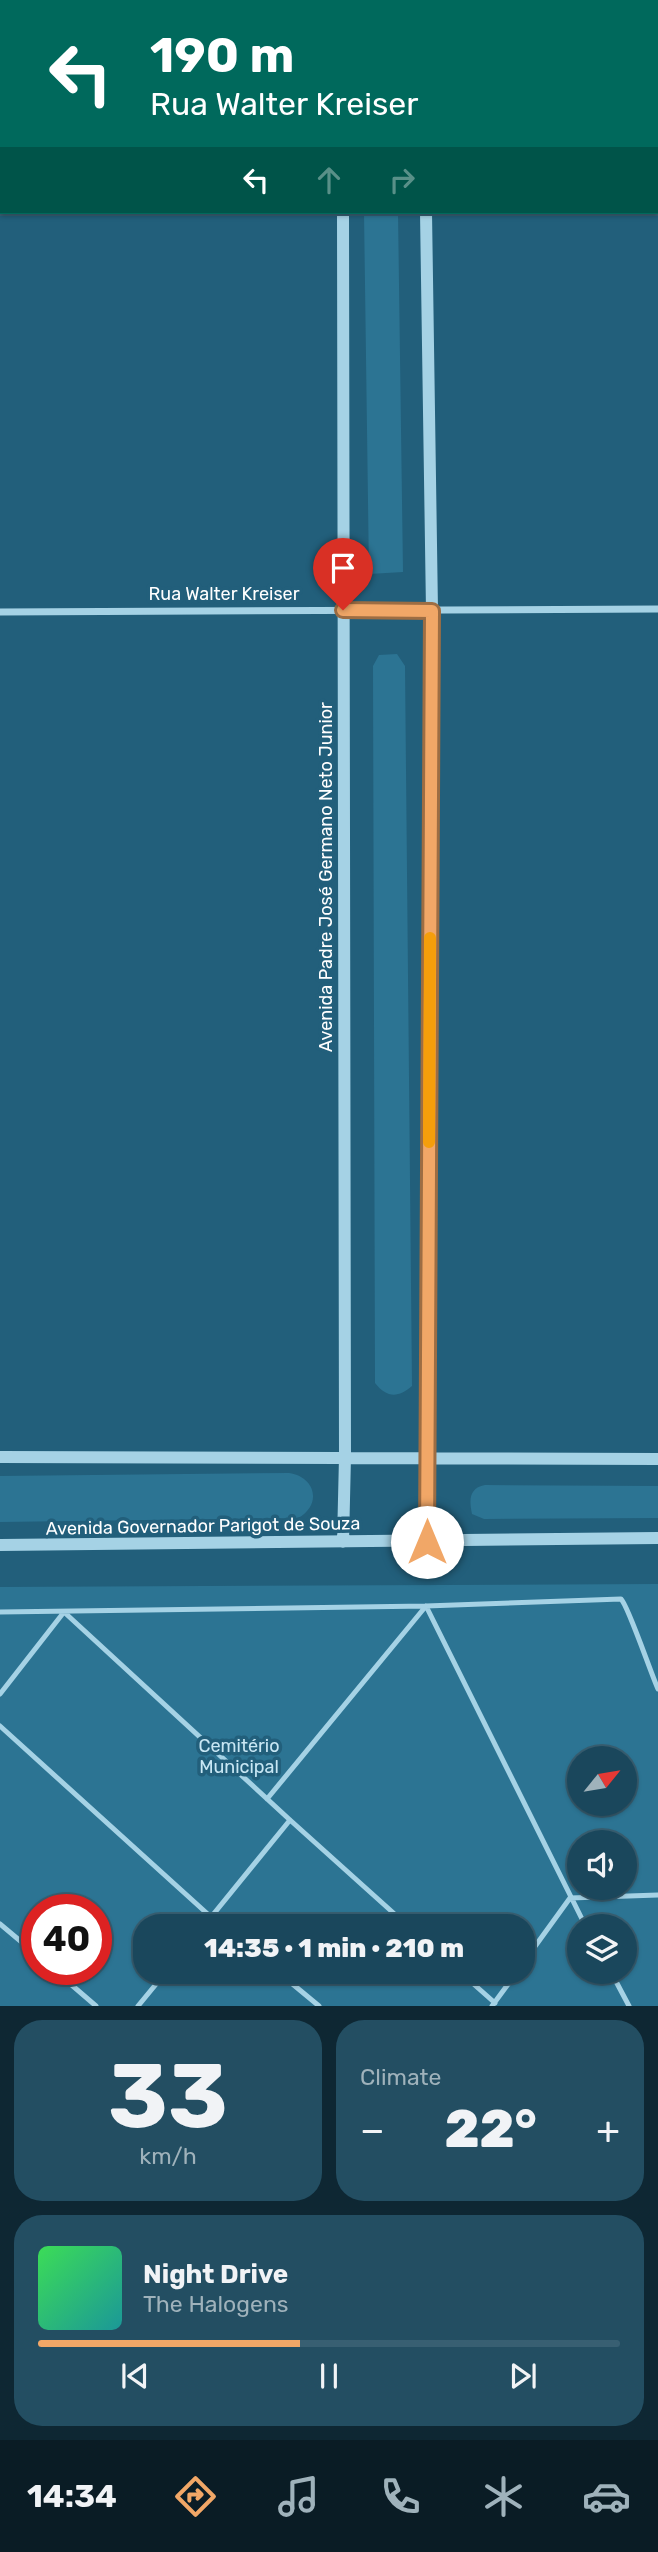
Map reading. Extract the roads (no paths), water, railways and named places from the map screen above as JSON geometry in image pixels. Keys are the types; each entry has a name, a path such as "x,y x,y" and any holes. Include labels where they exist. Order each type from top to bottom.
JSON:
{"street":[{"name":"Avenida Padre José Germano Neto Junior","path":"343,214 343,1542"},
{"path":"426,214 432,611 427,1542"},
{"name":"Rua Walter Kreiser","path":"0,611 658,609"},
{"path":"0,1457 658,1459"},
{"name":"Avenida Governador Parigot de Souza","path":"0,1545 658,1538"}],"lane":[{"path":"0,1612 426,1606 621,1599 627,1604 632,1626 658,1689"},
{"path":"267,1799 426,1606"},
{"path":"426,1606 567,1892"},
{"path":"0,1694 64,1612"},
{"path":"64,1612 394,1914"},
{"path":"0,1726 208,1914"},
{"path":"213,1914 290,1821"},
{"path":"637,1896 658,1895"},
{"path":"535,1946 569,1900"},
{"path":"0,1924 21,1942"},
{"path":"138,2006 156,1984"},
{"path":"292,1984 319,2006"},
{"path":"472,1984 494,2005 509,1984"},
{"path":"617,1984 629,2006"},
{"path":"72,1985 96,2006"}],"park label":[{"name":"Cemitério Municipal","path":"239,1756"}]}
